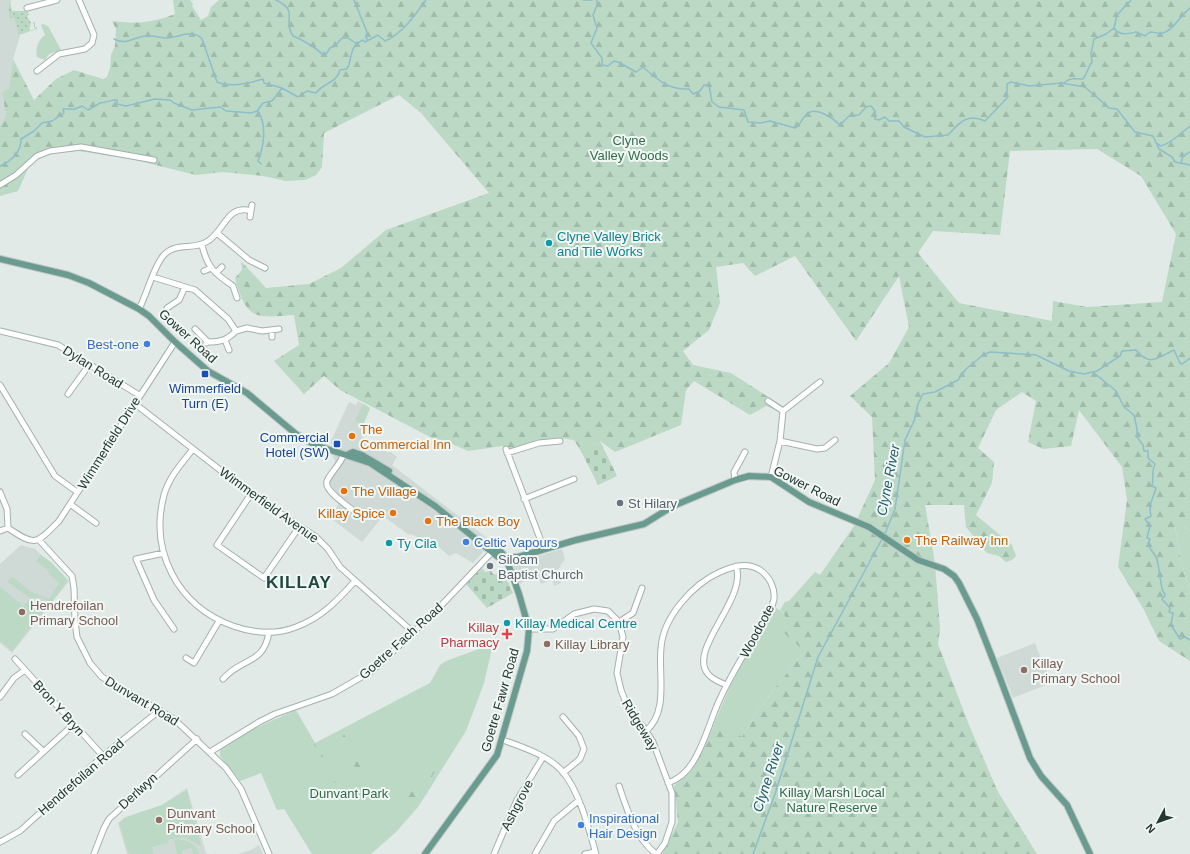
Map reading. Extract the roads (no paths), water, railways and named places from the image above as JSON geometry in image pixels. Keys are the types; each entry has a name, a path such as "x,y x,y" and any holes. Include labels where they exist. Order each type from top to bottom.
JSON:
{"main road":[{"name":"Gower Road","path":"0,259 75,278 110,293 139,309 155,321 175,342 208,371 236,386 259,401 296,434 315,445 346,455 353,452 378,463 429,500 434,506 498,556 506,558 518,557 644,524 673,506 735,480 749,476 772,477 809,502 869,527 918,560 944,568 954,576 959,583 997,670 1030,758 1041,776 1066,805 1088,853"},
{"name":"Gower Road","path":"463,528 501,552 506,558"},
{"name":"Goetre Fawr Road","path":"425,854 494,761 522,674 527,651 529,629 523,605 506,558"}],"street":[{"path":"27,8 37,2 57,0"},
{"path":"37,71 59,54 85,49 92,43 94,35 80,0"},
{"path":"0,185 16,175 37,156 50,151 81,147 154,160"},
{"path":"250,217 252,205"},
{"path":"139,309 157,265 163,255 180,246 202,245 217,234 230,215 236,210 244,209 251,211"},
{"path":"217,234 249,260 265,268"},
{"path":"202,245 206,262 216,273 233,286 237,298"},
{"path":"216,273 222,267"},
{"path":"204,271 211,268"},
{"path":"153,276 195,290 228,319 236,331"},
{"path":"166,308 179,300 185,287"},
{"path":"195,329 207,342 219,342 225,340 236,331 247,328 262,331 280,329"},
{"path":"272,330 272,337"},
{"path":"0,338 1,332"},
{"name":"Dylan Road","path":"1,332 58,345 139,395"},
{"path":"225,340 229,350"},
{"name":"Wimmerfield Drive","path":"39,540 59,520 70,504 139,395 175,342"},
{"path":"68,394 90,365"},
{"path":"772,477 780,442 783,411 820,382"},
{"path":"0,385 55,476 78,492"},
{"path":"768,401 783,411"},
{"name":"Wimmerfield Avenue","path":"134,403 251,494 316,537 340,566 355,581 414,632"},
{"path":"780,442 817,449 824,448 836,440"},
{"path":"544,549 507,451 539,443 560,441"},
{"path":"193,449 171,478 164,494 159,522 164,553 175,581 184,594 197,607 218,621 247,631 269,632 295,628 320,616 337,601 355,581"},
{"path":"346,455 327,480 327,484 330,492 358,514"},
{"path":"735,480 734,472 744,456"},
{"path":"524,499 574,479"},
{"path":"0,492 7,509 8,528"},
{"path":"251,494 217,544 255,572 264,578 299,527"},
{"path":"70,504 96,523"},
{"path":"0,531 8,528"},
{"path":"8,528 25,540 39,540"},
{"name":"Dunvant Road","path":"39,540 72,576 74,588 74,620 77,637 90,663 102,677 174,719 197,739 226,768 241,789 269,854"},
{"name":"Goetre Fach Road","path":"210,752 258,722 275,714 346,688 372,671 414,632 492,552"},
{"path":"164,553 136,559 154,600 174,629"},
{"path":"646,731 657,719 660,709 661,646 670,621 688,595 704,581 736,566 739,575 736,588 725,612 711,636 704,663 704,667 708,675 726,686"},
{"name":"Woodcote","path":"668,783 682,775 699,752 726,686 770,610 774,600 773,588 766,575 752,566 736,566"},
{"path":"529,629 553,628 574,614 594,609 608,611 619,622 633,613 642,588"},
{"path":"186,658 194,663 218,621"},
{"name":"Ridgeway","path":"619,622 623,636 617,667 618,680 628,708 653,742 668,783 673,803 672,822 665,844 657,854"},
{"path":"223,679 231,669 258,656 267,643 269,632"},
{"name":"Bron Y Bryn","path":"15,659 103,756"},
{"path":"0,696 14,678 25,670"},
{"name":"Hendrefoilan Road","path":"0,842 20,831 103,756 160,710"},
{"path":"563,717 579,736 584,750 580,759 563,773"},
{"path":"18,775 74,724"},
{"path":"25,734 43,752"},
{"name":"Derlwyn","path":"94,854 109,819 197,739"},
{"path":"502,740 544,758 563,773 578,801 596,853 585,854"},
{"name":"Ashgrove","path":"494,854 516,802 544,758"},
{"path":"22,771 26,776"},
{"path":"619,786 637,833 647,847 657,854"},
{"path":"535,854 554,821 578,801"}],"waterway":[{"path":"276,0 283,4 289,12 289,25 293,36 309,44 323,55 326,54 330,48 335,46 342,38 348,38 357,44"},
{"path":"354,0 367,32 366,38 368,40"},
{"path":"0,166 15,156 21,144 21,139 34,131 42,123 52,121 64,113 63,109 75,109 82,106 88,110 100,103 115,100 117,100 117,104 126,106 155,99 170,100 192,110 220,107 226,111 251,113 257,111 263,103 272,101 282,88 298,97 307,91 316,93 336,78 340,70 347,69 353,49 358,43 363,40 365,42 378,35 385,41 391,38 408,24 426,0"},
{"name":"Clyne River","path":"583,0 592,0"},
{"name":"Clyne River","path":"597,0 597,5 593,15 597,28 591,43 602,58 602,65 608,66 614,61 636,72 643,67 664,83 675,88 689,89 693,94 700,91 704,85 709,85 712,102 719,107 744,110 748,122 761,123 770,121 795,128 808,113 816,112 830,117 840,125 849,116 859,115 866,107 871,106 875,111 875,119 879,120 885,117 889,121 899,121 904,127 925,137 948,135 956,126 969,118 985,121 1007,98 1007,84 1011,82 1029,86 1061,83 1085,87 1109,108 1117,109 1135,132 1153,136 1159,149 1172,157 1175,162 1190,165"},
{"path":"1114,28 1117,15 1131,0"},
{"path":"1064,83 1071,79 1083,79 1092,62 1091,54 1094,39 1106,34 1114,28 1116,31 1121,33 1126,34 1136,32 1145,36 1150,32 1167,32 1190,8"},
{"path":"114,39 119,41 127,41 142,36 171,38 185,34 194,34 202,39 217,82 234,85 263,79 264,83 282,88"},
{"path":"258,111 264,129 262,149 258,161 261,164"},
{"path":"1156,143 1161,146 1165,145 1190,126"},
{"path":"1181,163 1183,156 1190,152"},
{"name":"Clyne River","path":"884,536 895,509 905,440 914,421 918,404 923,394 935,392 958,380 966,369 983,355 990,352 1036,355 1069,371 1084,374 1097,371 1120,356 1122,351 1136,350 1145,358 1150,360 1158,358 1174,350 1180,363 1182,364 1190,358"},
{"path":"1093,372 1116,391 1124,407 1134,415 1137,437 1143,445 1144,451 1148,451 1148,458 1155,464 1152,486 1156,488 1150,505 1151,516 1145,519 1150,526 1147,538 1150,539 1148,543 1157,559 1162,589 1165,595 1162,599 1170,608 1169,612 1173,613 1171,625 1180,639 1185,637 1190,640"},
{"name":"Clyne River","path":"753,854 775,794 818,657 882,539"}],"place":[{"name":"Clyne Valley Brick and Tile Works","path":"549,243"},
{"name":"Best-one","path":"147,344"},
{"name":"Wimmerfield Turn (E)","path":"205,374"},
{"name":"The Commercial Inn","path":"352,436"},
{"name":"Commercial Hotel (SW)","path":"337,444"},
{"name":"The Village","path":"344,491"},
{"name":"St Hilary","path":"620,503"},
{"name":"Killay Spice","path":"393,513"},
{"name":"The Black Boy","path":"428,521"},
{"name":"The Railway Inn","path":"907,540"},
{"name":"Celtic Vapours","path":"466,542"},
{"name":"Ty Cila","path":"389,543"},
{"name":"Siloam Baptist Church","path":"490,566"},
{"name":"Hendrefoilan Primary School","path":"22,612"},
{"name":"Killay Medical Centre","path":"507,623"},
{"name":"Killay Pharmacy","path":"507,634"},
{"name":"Killay Library","path":"547,644"},
{"name":"Killay Primary School","path":"1024,670"},
{"name":"Dunvant Primary School","path":"159,820"},
{"name":"Inspirational Hair Design","path":"581,825"}],"district":[{"name":"KILLAY","path":"299,582"}],"park label":[{"name":"Clyne Valley Woods","path":"629,148"},
{"name":"Dunvant Park","path":"349,793"},
{"name":"Killay Marsh Local Nature Reserve","path":"832,800"}]}
